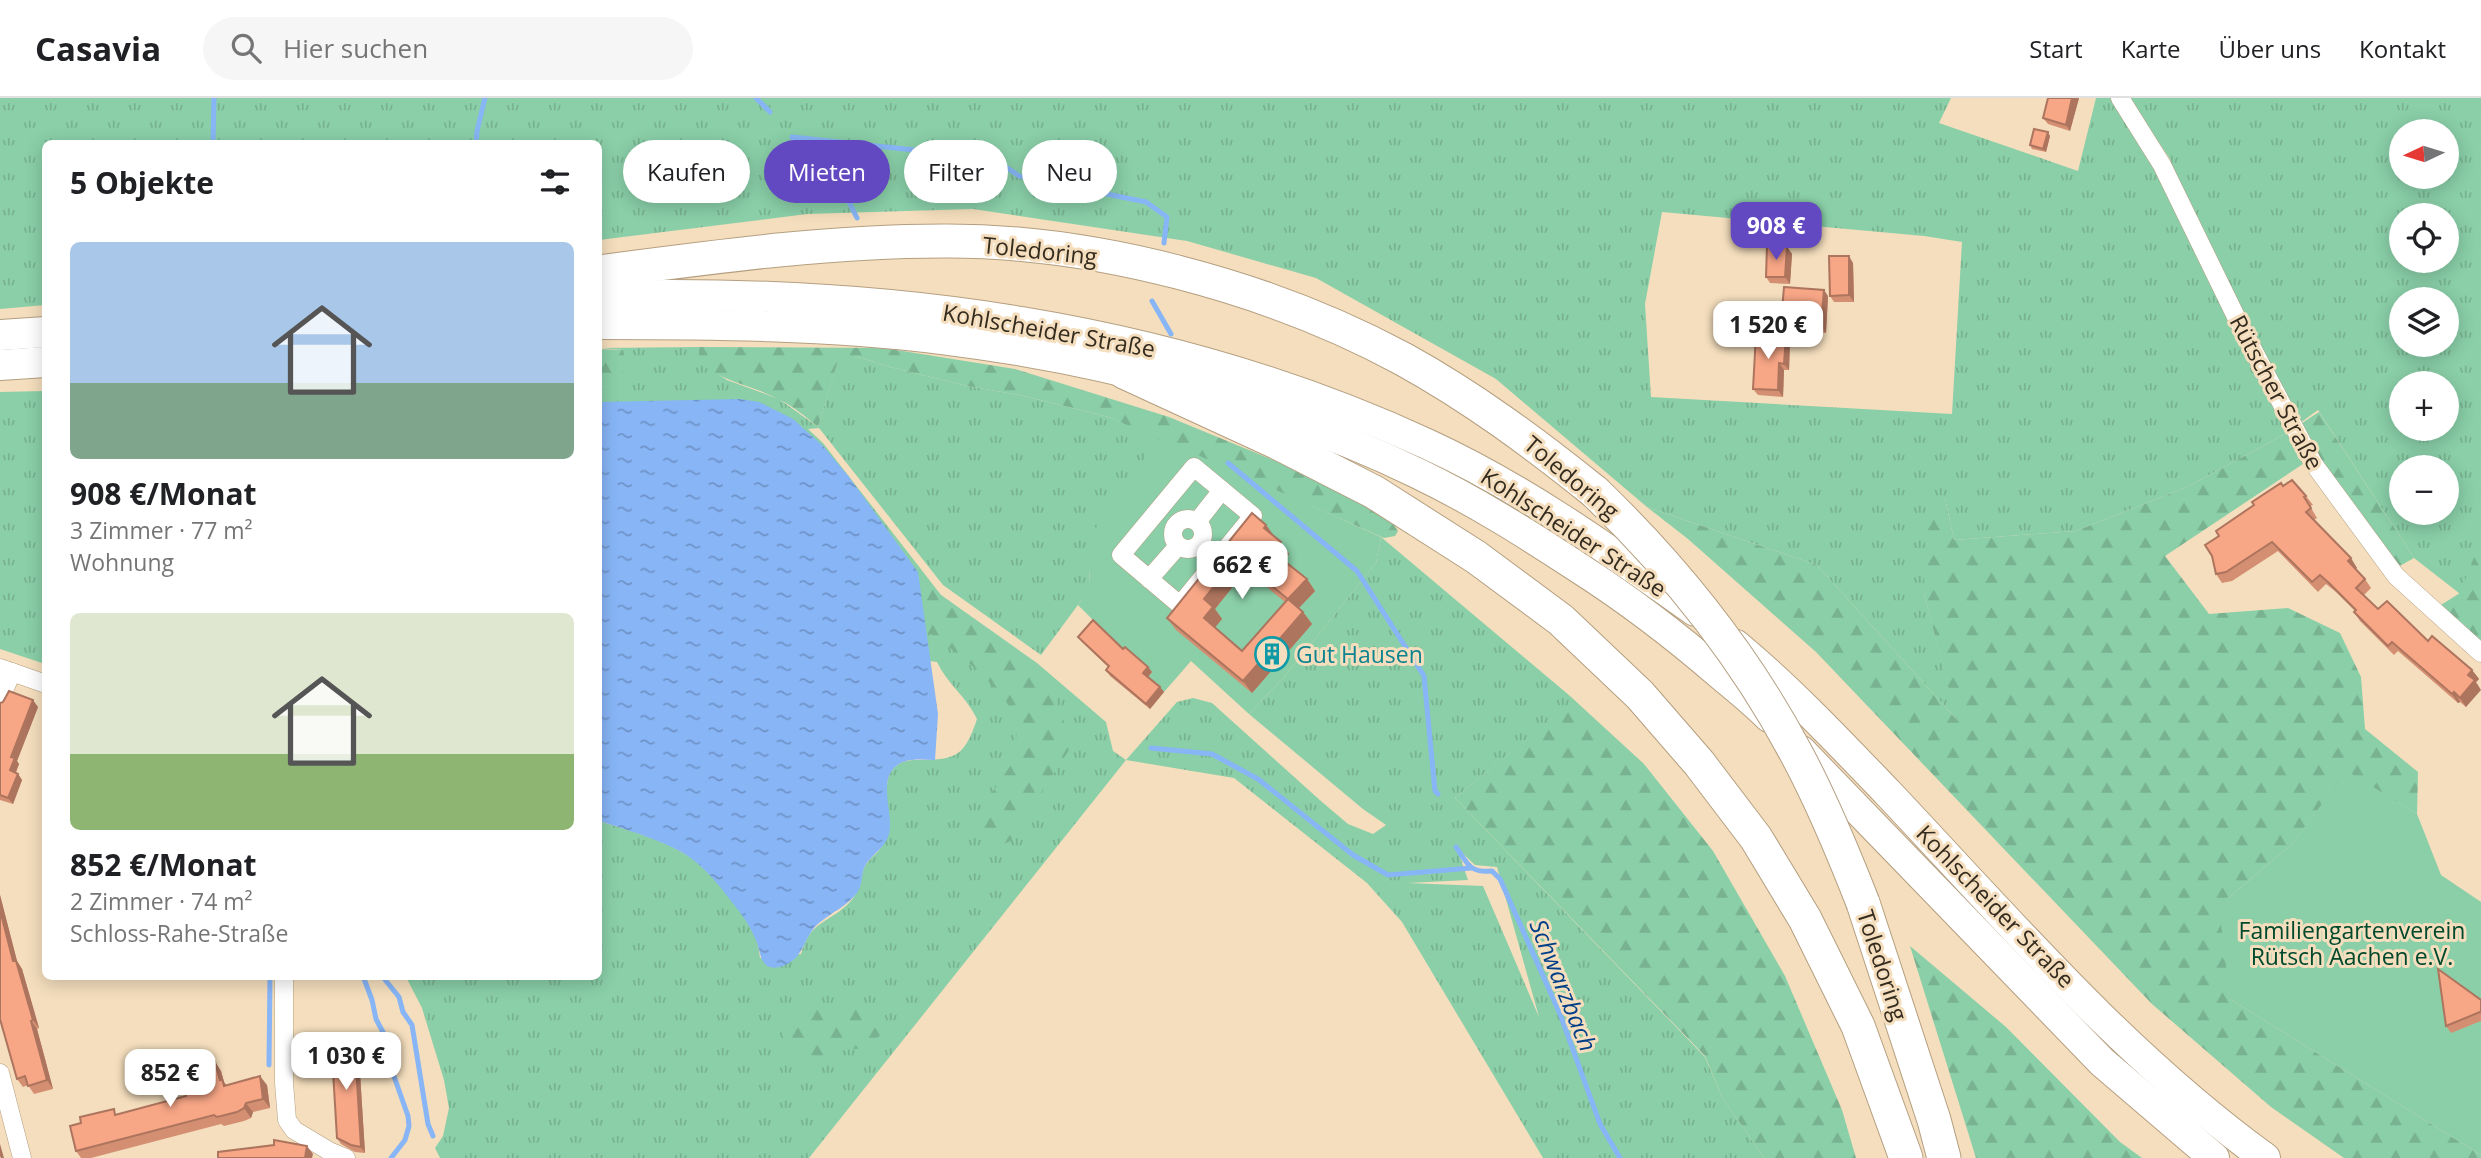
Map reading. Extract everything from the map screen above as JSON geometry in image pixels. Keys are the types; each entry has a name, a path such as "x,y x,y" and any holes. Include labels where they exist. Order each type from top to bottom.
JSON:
{"highway":[{"name":"Toledoring","path":"602,271 762,250 838,245 944,241 1055,248 1163,269 1236,290 1319,320 1401,358 1465,396 1530,440 1595,492 1643,538 1720,632 1755,683 1795,751 1826,813 1863,903 1944,1158"},
{"name":"Toledoring","path":"1124,372 1276,442 1374,492 1476,557 1561,620 1640,695 1691,753 1756,838 1805,919 1858,1026 1906,1158"}],"main road":[{"name":"Kohlscheider Straße","path":"602,296 767,295 859,301 944,310 1128,342 1306,395 1428,444 1550,511 1698,613 1771,674 1868,772 2123,1041 2265,1158"},
{"name":"Kohlscheider Straße","path":"602,324 686,324 856,331 1044,355 1124,372 1226,400 1298,424 1418,474 1491,513 1615,591 1689,647 1760,708 2102,1062 2214,1158"},
{"path":"0,335 42,332"},
{"path":"0,365 42,362"}],"street":[{"name":"Rütscher Straße","path":"2120,98 2162,165 2242,329 2313,463 2396,576 2481,653"},
{"path":"1194,467 1222,490 1253,516 1180,605 1121,555 1194,467"},
{"path":"1149,579 1178,545 1190,549 1201,542 1203,531 1197,522 1222,490"},
{"path":"0,700 6,670 42,683"},
{"path":"284,980 284,1083 287,1120 294,1130 328,1151 346,1158"},
{"path":"0,1073 6,1117 22,1158"}],"green space":[{"path":"0,98 1951,98 1939,123 2078,171 2096,98 2113,98 2172,162 2129,98 2481,98 2481,648 2459,593 2414,558 2393,525 2459,525 2459,455 2389,455 2389,519 2318,410 2285,434 2187,487 2076,531 1954,540 1945,498 1924,594 1958,721 1817,565 1647,507 1496,379 1316,278 1187,241 973,209 807,214 602,240 602,140 42,140 42,305 0,309","holes":["1662,212 1924,236 1962,242 1952,414 1651,397 1645,304"]},
{"path":"699,347 699,362 727,380 779,399 818,427 837,363 858,357 967,386 1020,395 1109,417 1160,438 1091,543 1089,590 1041,655 943,585 819,428 808,429 823,443 941,595 1037,663 1106,722 1113,751 1126,760 809,1158 440,1158 435,1148 443,1136 449,1108 444,1080 422,1008 408,980 602,980 602,822 657,841 698,863 729,896 747,921 757,942 760,958 801,954 815,928 843,909 854,897 864,868 884,843 888,824 887,782 895,767 913,760 943,759 958,753 968,741 977,719 937,662 929,661 602,456 602,386 605,387 623,350 602,348"},
{"path":"699,347 884,348 1015,369 1169,417 1307,474 1389,518 1398,531 1395,536 1384,538 1109,417 1020,395 967,386 858,357 837,364 818,427 784,402 708,369 699,362"},
{"path":"602,349 623,350 627,365 620,375 602,386"},
{"path":"42,391 42,663 0,649 0,392"},
{"path":"2319,412 2389,520 2389,525 2393,525 2414,558 2396,568 2315,456 2165,556 2209,614 2288,608 2340,633 2361,677 2365,729 2418,772 2417,814 2347,772 2291,845 2227,899 2230,999 2481,1155 2481,1158 2344,1158 2271,1107 2152,1004 1816,652 1688,539 1647,507 1817,565 1957,720 1924,594 1926,503 1945,498 1954,540 2076,531 2187,487 2285,434"},
{"path":"1160,438 1381,537 1376,563 1285,676 1249,714 1191,661 1164,692 1147,678 1152,672 1120,647 1078,605 1088,588 1091,543 1102,515"},
{"path":"1381,537 1570,696 1571,703 1455,798 1705,1057 1722,1097 1764,1158 1543,1158 1402,922 1367,883 1234,778 1126,760 1177,702 1193,698 1212,703 1348,824 1373,834 1386,825 1249,714 1285,676 1376,563","holes":["1457,848 1475,865 1497,867 1539,1017 1483,886 1408,883 1468,880"]},
{"path":"2481,539 2481,648 2436,608 2460,593"},
{"path":"900,570 938,593 1051,677 1052,695 1073,742 1042,790 1021,830 1005,843 992,842 976,831 979,812 1015,759 1017,723 1006,701 981,673 935,636 906,624"},
{"path":"1570,696 1644,764 1713,851 1785,976 1842,1110 1856,1158 1764,1158 1722,1097 1705,1056 1455,798 1570,703"},
{"name":"Familiengartenverein Rütsch Aachen e.V.","path":"2347,771 2417,814 2441,875 2481,902 2481,1155 2230,999 2221,923 2227,899 2291,845"},
{"path":"1910,946 2006,1027 2120,1142 2142,1158 1976,1158"},
{"path":"809,1006 854,1008 876,1015 881,1035 864,1048 845,1050 823,1058 802,1059 782,1035 790,1015"}],"water":[{"path":"740,399 759,402 793,419 823,446 849,477 918,572 938,714 935,760 904,762 890,773 887,790 889,834 864,868 857,893 813,929 796,958 783,966 775,968 765,964 744,917 698,864 660,842 602,822 602,402"}],"building":[{"path":"2048,98 2072,98 2066,125 2043,118"},
{"path":"2034,129 2048,132 2043,149 2030,145"},
{"path":"1767,246 1787,247 1785,277 1766,277"},
{"path":"1829,256 1849,256 1849,295 1830,296"},
{"path":"1784,287 1824,290 1821,326 1781,323"},
{"path":"1756,334 1786,335 1784,364 1779,363 1778,390 1753,389"},
{"path":"2292,480 2306,496 2304,497 2311,508 2306,512 2351,558 2348,561 2365,579 2356,588 2378,609 2387,601 2428,641 2432,636 2472,670 2468,675 2475,680 2460,698 2392,642 2388,646 2329,583 2320,575 2312,582 2272,542 2226,572 2216,574 2212,556 2205,545 2219,536 2216,531 2254,505 2252,502 2281,483 2283,486"},
{"path":"1252,513 1266,525 1264,528 1281,542 1273,552 1307,579 1288,599 1303,612 1243,681 1167,618","holes":["1237,558 1288,599 1242,651 1204,618 1213,607 1204,599"]},
{"path":"1093,620 1123,649 1125,647 1148,667 1143,673 1160,687 1146,704 1106,670 1109,666 1078,637"},
{"path":"9,691 33,700 11,757 15,758 10,770 18,774 8,798 0,795 0,703"},
{"path":"0,910 13,961 16,961 33,1020 31,1021 47,1080 28,1086 25,1076 17,1079 0,1019"},
{"path":"2438,969 2481,1000 2480,1012 2446,1026"},
{"path":"350,1034 352,1067 356,1066 361,1147 337,1138 331,1037"},
{"path":"215,1062 224,1086 260,1076 263,1099 246,1103 244,1108 237,1112 217,1117 214,1115 76,1151 70,1126 81,1123 80,1117 114,1109 115,1115 186,1096 185,1090 191,1088 186,1070"},
{"path":"274,1140 307,1146 305,1158 218,1158 218,1152 274,1145"}],"waterway":[{"path":"213,140 214,98"},
{"path":"476,140 485,98"},
{"name":"Schwarzbach","path":"756,98 770,112"},
{"name":"Schwarzbach","path":"792,137 952,154 987,154 1019,176 1146,202 1167,217 1164,243"},
{"path":"792,137 795,140"},
{"path":"850,203 857,218"},
{"name":"Schwarzbach","path":"1152,301 1171,334"},
{"name":"Schwarzbach","path":"1228,463 1357,571 1424,676 1435,791 1438,794"},
{"path":"1151,748 1212,754 1258,779 1353,855 1388,875 1471,868"},
{"name":"Schwarzbach","path":"1456,847 1474,869 1492,871 1500,879 1560,1014 1600,1124 1620,1158"},
{"path":"269,1065 270,980"},
{"path":"364,980 376,1019 385,1036 390,1065 408,1116 409,1126 405,1140 391,1158"},
{"path":"385,980 399,997 403,1012 412,1025 428,1124 433,1136"}],"place":[{"name":"Gut Hausen","path":"1272,654"}]}
